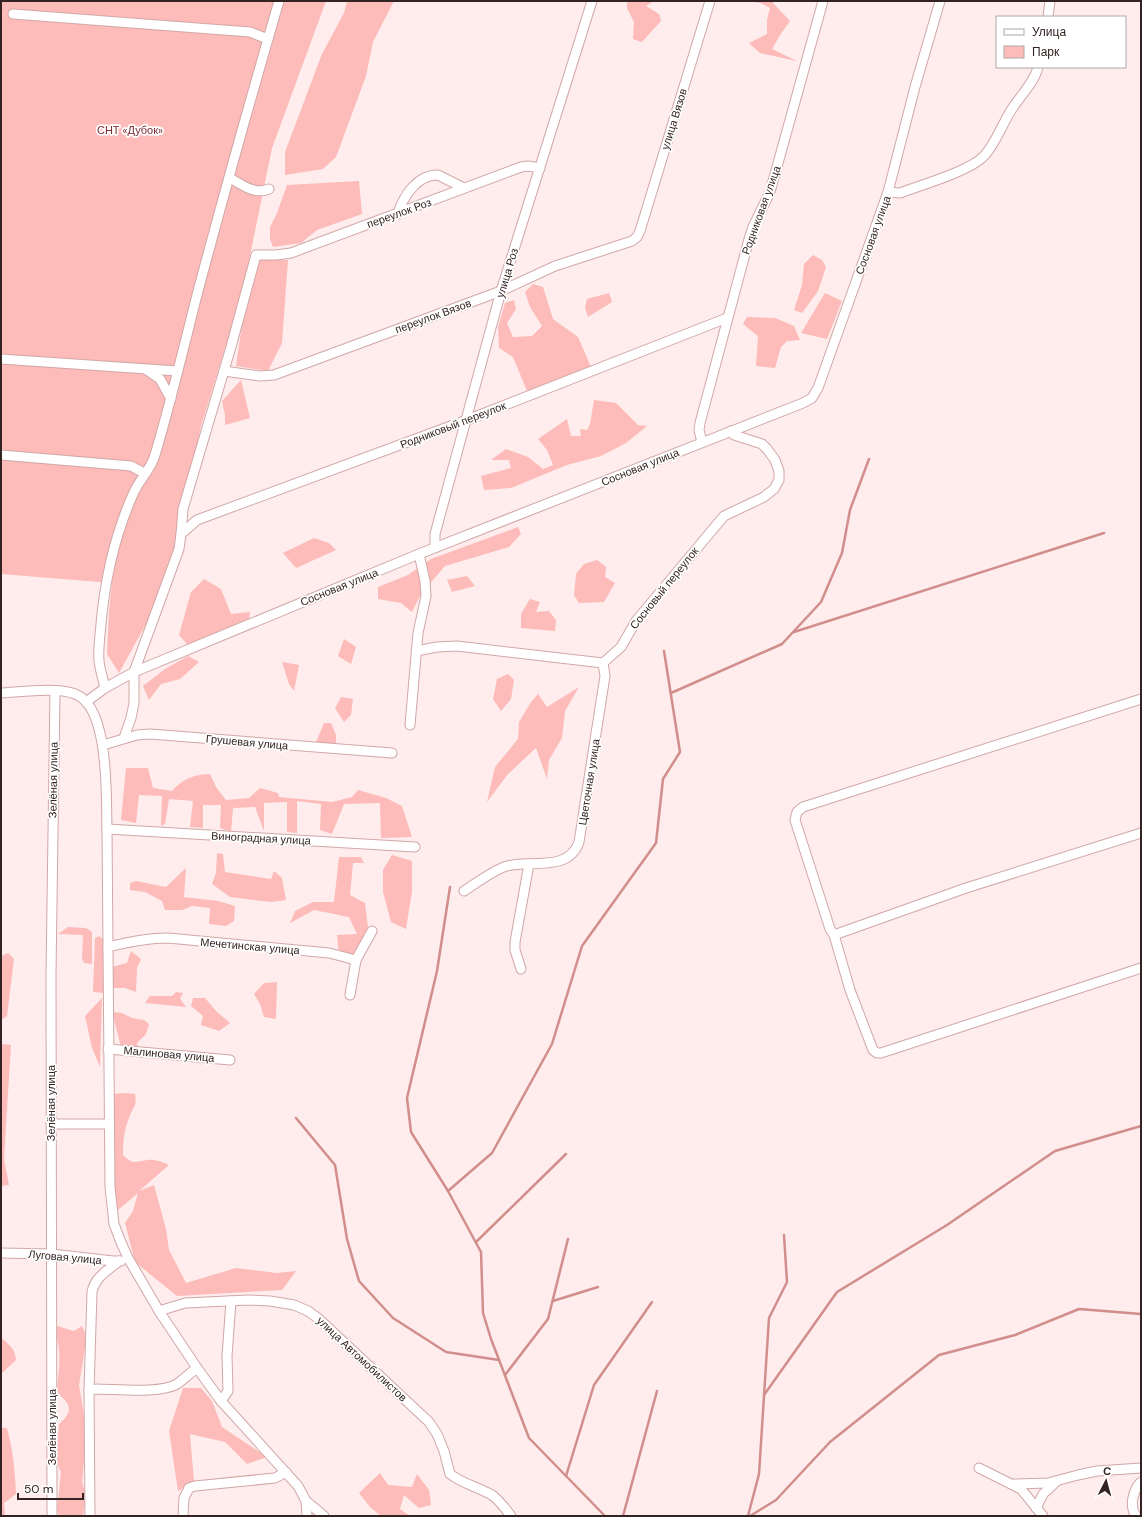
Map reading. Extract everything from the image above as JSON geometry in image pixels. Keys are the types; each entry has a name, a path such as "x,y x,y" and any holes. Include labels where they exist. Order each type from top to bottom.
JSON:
{"street":[{"path":"105,688 99,662 99,650 103,596 107,574 124,514 144,473 153,462 279,1"},
{"name":"улица Роз","path":"437,547 435,542 435,534 501,291 592,1"},
{"name":"улица Вязов","path":"637,237 710,1"},
{"name":"Родниковая улица","path":"702,442 699,430 700,423 727,318 753,227 770,192 823,1"},
{"name":"Сосновая улица","path":"86,702 105,688 134,672 419,554 702,442 803,404 812,398 818,388 888,192 915,87 940,1"},
{"path":"1048,16 1050,1"},
{"path":"13,14 250,32 268,39"},
{"path":"888,192 900,193 971,166 984,156 1013,107 1032,80 1038,68"},
{"name":"переулок Роз","path":"224,371 232,347 256,255 291,253 521,167 528,166 540,168"},
{"path":"398,214 404,199 422,178 438,175 464,188"},
{"path":"230,178 245,187 258,191 262,192 269,189"},
{"name":"переулок Вязов","path":"224,371 260,376 274,376 501,291 555,266 623,245 637,237"},
{"name":"Родниковый переулок","path":"182,534 197,520 467,420 727,318"},
{"path":"1,359 177,371"},
{"path":"145,369 160,379 171,399"},
{"path":"124,738 131,718 134,703 134,672 179,549 182,534 183,509 224,371"},
{"name":"Сосновый переулок","path":"603,663 621,647 636,621 719,520 730,512 764,497 774,489 779,480 779,471 776,460 767,449 762,444 734,435 731,431"},
{"path":"1,455 131,466 144,473"},
{"path":"410,725 416,651 420,622 425,607 426,596 425,581 419,554"},
{"path":"416,651 437,647 457,646 603,663"},
{"name":"Цветочная улица","path":"464,891 506,866 558,862 572,855 577,849 605,676 603,663"},
{"path":"1,693 55,691 74,694 81,697 91,710 103,745 106,770 107,829 109,1124 111,1206 114,1224 128,1258 159,1311 197,1368 221,1401 298,1486 306,1501 324,1516"},
{"name":"Зелёная улица","path":"52,1516 51,974 55,691"},
{"path":"1141,699 803,807 797,812 795,820 830,929 834,935 850,990 873,1050 877,1053 881,1053 1141,968"},
{"name":"Грушевая улица","path":"103,745 124,738 150,734 392,753"},
{"name":"Виноградная улица","path":"107,829 414,847"},
{"path":"834,935 966,888 1141,833"},
{"path":"521,969 515,950 515,942 529,864"},
{"path":"350,995 356,960 372,931"},
{"name":"Мечетинская улица","path":"108,947 150,938 168,938 329,953 356,960"},
{"name":"Малиновая улица","path":"108,1049 230,1060"},
{"path":"51,1124 109,1124"},
{"name":"Луговая улица","path":"1,1253 52,1254 119,1261 128,1258"},
{"path":"90,1516 89,1391 92,1292 96,1280 119,1261"},
{"path":"221,1401 228,1391 227,1356 231,1301"},
{"name":"улица Автомобилистов","path":"159,1311 185,1303 231,1301 270,1301 294,1305 308,1311 319,1319 429,1422 437,1434 444,1451 450,1474 462,1482 492,1495 502,1504 511,1516"},
{"path":"89,1391 96,1389 153,1390 166,1388 176,1384 197,1368"},
{"path":"979,1468 1014,1484 1026,1493 1043,1516"},
{"path":"1014,1484 1057,1481 1078,1474 1097,1471 1141,1468"},
{"path":"184,1516 184,1498 189,1488 195,1486 275,1478 286,1472"},
{"path":"1036,1508 1043,1494 1057,1481"},
{"path":"1135,1515 1133,1504 1134,1492 1141,1482"},
{"path":"306,1501 307,1516"}],"green space":[{"name":"СНТ «Дубок»","path":"1,1 326,1 272,148 243,290 201,426 172,577 119,673 107,654 112,583 1,574"},
{"path":"347,1 394,1 373,42 366,76 336,157 323,169 285,175 285,152 322,54 344,13"},
{"path":"627,1 654,1 646,6 659,14 661,21 642,42 633,39 634,22 627,8"},
{"path":"747,1 774,1 773,3 790,21 772,49 797,61 760,53 749,43 767,34 767,20 770,8 761,3"},
{"path":"359,181 362,214 317,230 301,243 273,247 270,239 270,227 277,213 287,185"},
{"path":"813,255 822,260 826,267 818,291 802,313 794,310 802,285 804,264"},
{"path":"260,260 288,260 282,343 268,371 236,366 242,325"},
{"path":"533,284 543,287 553,319 578,337 591,367 527,391 513,357 499,348 498,327 505,303 514,300 516,309 507,323 513,337 532,336 542,326 530,307 525,292"},
{"path":"609,293 612,302 588,317 585,307 587,299"},
{"path":"825,293 842,301 827,339 801,333"},
{"path":"747,317 775,318 794,326 800,340 787,341 781,347 775,368 756,366 758,336 743,324"},
{"path":"241,380 250,418 225,425 225,415 222,401"},
{"path":"594,400 616,403 638,425 647,426 626,443 601,456 567,465 511,488 484,490 481,476 511,468 509,460 491,460 506,449 528,457 543,469 553,465 547,450 538,439 567,419 571,436 581,436 580,429 587,430 590,424"},
{"path":"518,527 521,534 509,547 445,566 421,594 412,612 401,603 378,599 378,587 408,575 431,559"},
{"path":"314,538 329,543 336,550 296,568 283,553"},
{"path":"597,560 606,567 605,577 615,583 604,602 579,603 574,595 576,574 584,564"},
{"path":"467,576 475,586 452,592 447,580"},
{"path":"204,579 221,589 231,614 250,612 248,625 191,649 179,635 191,592"},
{"path":"530,599 540,602 536,612 549,611 556,620 555,631 521,628 521,614"},
{"path":"344,639 356,647 351,664 338,656"},
{"path":"188,656 199,662 180,679 161,684 149,700 143,686 165,669"},
{"path":"282,662 299,665 294,691 289,684"},
{"path":"508,674 514,680 511,699 501,711 493,699 497,679"},
{"path":"579,687 565,711 562,738 549,760 547,779 536,748 508,774 487,802 495,767 518,739 519,722 531,702 538,694 547,707"},
{"path":"341,697 353,699 351,715 344,722 335,708"},
{"path":"324,723 331,723 336,735 336,749 314,747"},
{"path":"126,768 148,768 153,788 172,791 189,778 210,774 216,787 226,800 249,798 260,788 278,793 279,797 332,802 352,797 358,790 386,798 402,806 412,837 381,838 380,803 344,804 332,834 320,830 321,804 297,801 297,833 287,832 287,802 264,803 264,831 255,807 233,808 231,832 220,828 221,805 203,805 203,828 190,827 193,801 169,799 165,824 161,826 162,796 139,795 136,823 121,820"},
{"path":"217,853 223,854 225,872 271,879 274,871 282,878 286,900 271,902 230,897 212,884 216,873"},
{"path":"392,855 412,861 412,891 406,929 391,922 383,892 383,870"},
{"path":"339,857 361,857 364,863 353,863 350,895 365,903 369,936 359,954 339,956 337,935 357,934 349,917 314,910 290,923 295,911 313,902 334,902"},
{"path":"186,868 184,897 218,901 235,906 234,921 226,926 209,924 210,908 192,906 182,910 165,910 162,901 145,892 130,890 130,883 136,881 166,887"},
{"path":"68,927 86,928 92,932 92,964 84,963 82,959 83,935 58,934"},
{"path":"99,936 104,940 103,965 105,993 93,992 95,938"},
{"path":"131,951 141,959 137,968 136,992 125,988 114,988 111,981 112,967 127,963"},
{"path":"8,953 14,959 7,1016 1,1020 1,956"},
{"path":"277,982 276,1019 264,1017 260,1004 254,994 264,983"},
{"path":"176,992 183,993 180,999 186,1007 145,1003 150,996 172,996"},
{"path":"102,998 100,1067 92,1048 85,1016"},
{"path":"193,998 205,998 217,1012 230,1023 219,1031 201,1025 203,1016 191,1006"},
{"path":"112,1012 122,1013 132,1018 144,1020 149,1024 146,1034 137,1043 138,1048 121,1047"},
{"path":"1,1044 11,1045 4,1159 9,1185 1,1186"},
{"path":"112,1094 135,1094 135,1102 126,1127 123,1155 132,1162 153,1160 169,1165 139,1191 154,1185 166,1229 169,1250 186,1283 236,1268 277,1273 296,1271 282,1290 177,1296 135,1262 125,1223 133,1211 138,1193 118,1210 112,1185"},
{"path":"57,1326 74,1331 82,1326 85,1333 86,1342 79,1385 84,1415 84,1462 82,1482 86,1495 83,1516 60,1516 57,1511 61,1472 56,1461 59,1424 67,1415 69,1408 68,1404 57,1393 59,1348 55,1334"},
{"path":"1,1338 12,1348 16,1360 1,1374"},
{"path":"183,1388 201,1388 212,1401 222,1427 267,1457 247,1464 225,1442 190,1434 194,1482 178,1491 169,1431"},
{"path":"1,1428 7,1428 9,1436 16,1494 4,1503 5,1516 1,1516"},
{"path":"380,1473 388,1485 412,1487 417,1474 429,1490 431,1505 419,1508 404,1495 400,1509 410,1516 381,1516 370,1507 359,1493"}],"waterway":[{"path":"671,693 782,644 821,602 842,553 850,510 869,459"},
{"path":"794,632 1104,533"},
{"path":"448,1191 492,1153 552,1044 582,946 656,843 663,779 680,752 664,651"},
{"path":"450,887 437,971 407,1098 411,1132 448,1191 481,1252 483,1313 491,1339 529,1438 605,1516"},
{"path":"296,1118 335,1165 347,1239 359,1281 393,1318 446,1352 499,1360"},
{"path":"764,1395 837,1292 947,1225 1055,1151 1141,1126"},
{"path":"476,1242 566,1154"},
{"path":"748,1516 759,1474 769,1318 787,1282 784,1235"},
{"path":"505,1375 548,1319 568,1239"},
{"path":"553,1301 598,1287"},
{"path":"566,1476 594,1385 652,1302"},
{"path":"750,1516 776,1500 830,1442 939,1355 1015,1335 1079,1309 1141,1314"},
{"path":"623,1516 657,1391"}]}
